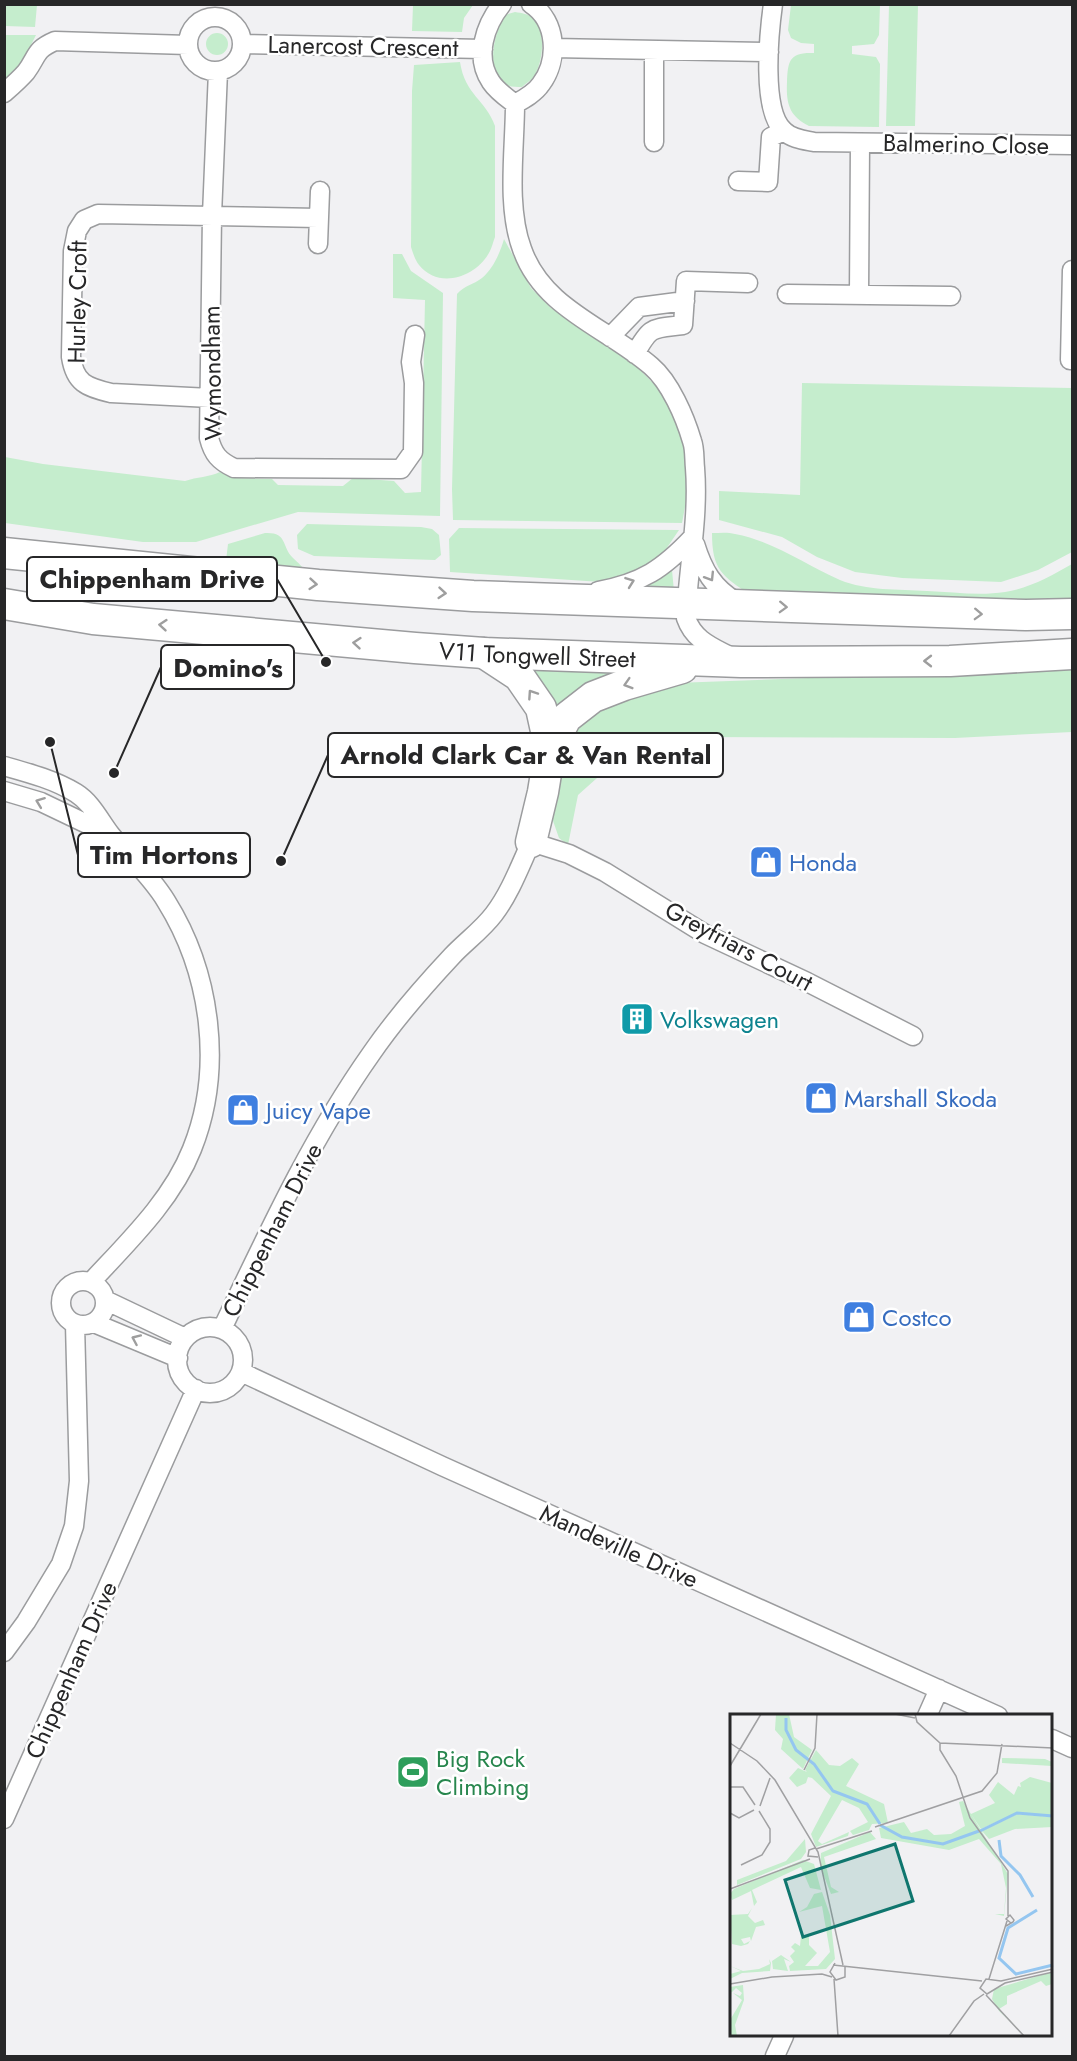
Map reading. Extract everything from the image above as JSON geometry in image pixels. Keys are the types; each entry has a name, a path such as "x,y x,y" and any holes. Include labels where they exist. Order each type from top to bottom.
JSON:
{"highway":[{"path":"4,553 318,585 473,596 1026,615 1072,614"},
{"name":"V11 Tongwell Street","path":"4,604 93,619 478,652 741,662 950,661 1072,654"},
{"path":"478,652 519,676 540,708 550,749"},
{"path":"531,842 550,749 566,718 593,697 624,685 704,661"}],"street":[{"path":"502,4 486,29 483,64 492,83 515,104 513,186 515,219 524,255 531,271 544,289 577,315 653,367 675,398 693,443 696,485 686,618 690,630 702,640 741,662"},
{"path":"515,104 540,86 551,63 552,38 544,14 531,4"},
{"path":"738,181 768,182 771,137 783,131 774,117 769,99 773,4"},
{"path":"217,10 237,28 242,44 241,52 232,65 218,71 200,67 189,54 188,45 193,27 217,10"},
{"path":"4,93 28,69 42,46 55,41 188,45"},
{"name":"Lanercost Crescent","path":"242,44 483,49"},
{"path":"553,48 770,51"},
{"path":"654,50 654,142"},
{"name":"Wymondham","path":"218,71 212,215 209,438 213,452 220,462 234,468 401,469 412,452 414,383 411,363 415,335"},
{"name":"Balmerino Close","path":"783,131 797,139 814,142 1072,145"},
{"name":"Balmerino Close","path":"859,295 860,143"},
{"path":"318,244 320,191"},
{"name":"Hurley Croft","path":"210,398 111,393 95,389 82,382 73,371 71,357 73,251 76,231 84,219 98,214 212,215"},
{"path":"212,215 318,218"},
{"path":"1072,270 1070,360 1072,360"},
{"path":"635,354 652,329 683,324 686,281 748,283"},
{"path":"787,294 951,296"},
{"path":"610,337 639,307 685,301"},
{"path":"553,599 614,588 646,577 671,560 693,537"},
{"path":"693,537 701,562 712,582 723,594 743,605"},
{"path":"4,617 93,619"},
{"path":"4,766 49,780 78,794 153,881 184,933 202,990 210,1033 208,1081 201,1119 184,1166 147,1220 91,1282"},
{"path":"4,791 41,802 112,835"},
{"name":"Greyfriars Court","path":"531,842 569,854 605,872 705,934 807,982 913,1036"},
{"name":"Chippenham Drive","path":"222,1329 265,1238 341,1100 370,1054 403,1011 453,955 493,915 513,882 531,842"},
{"path":"79,1280 91,1282 101,1289 105,1300 103,1313 94,1323 81,1326 70,1321 62,1312 60,1300 62,1293 73,1283 79,1280"},
{"path":"105,1300 185,1338"},
{"path":"94,1323 178,1358"},
{"path":"4,1652 27,1622 61,1564 74,1526 79,1481 75,1324"},
{"path":"214,1327 232,1335 239,1343 243,1353 241,1372 234,1383 215,1392 205,1392 188,1383 182,1376 178,1358 185,1338 198,1329 214,1327"},
{"name":"Mandeville Drive","path":"241,1372 462,1475 994,1714"},
{"name":"Chippenham Drive","path":"4,1819 196,1389"},
{"path":"928,1714 939,1689"},
{"path":"1053,1739 1072,1748"},
{"path":"775,2056 784,2037"}],"green space":[{"path":"413,4 473,5 464,18 462,32 412,31"},
{"path":"4,5 37,5 35,27 5,26"},
{"path":"791,5 880,5 879,35 874,44 852,46 852,54 876,57 880,64 879,127 809,126 793,113 787,96 789,63 799,54 814,53 814,44 801,43 791,38 788,30"},
{"path":"889,5 918,5 915,126 886,126"},
{"path":"515,12 533,18 542,39 539,65 533,78 522,87 509,86 500,80 493,62 497,32 501,22 505,15"},
{"path":"217,33 227,40 228,44 221,54 217,55 207,48 206,44 213,34"},
{"path":"5,35 36,35 18,71 5,83"},
{"path":"460,62 466,82 495,126 495,237 490,251 476,268 457,277 447,278 427,273 418,263 411,247 412,91 414,65"},
{"path":"504,239 531,288 551,308 634,364 656,386 674,412 685,443 688,491 682,523 453,520 457,294 490,270"},
{"path":"393,254 402,254 411,271 443,293 440,516 298,512 196,542 143,542 5,523 5,457 43,464 185,481 220,472 234,478 272,479 278,485 343,486 353,478 394,481 405,493 421,492 425,300 393,298"},
{"path":"802,383 1072,388 1072,552 1038,570 1001,582 902,578 855,572 817,557 782,537 719,520 719,491 800,495"},
{"path":"307,524 432,529 439,535 441,555 435,560 314,556 298,549 297,535"},
{"path":"459,528 679,530 662,555 635,572 601,582 450,572 449,539"},
{"path":"265,533 281,537 289,553 306,574 225,569 228,544"},
{"path":"712,533 730,533 749,537 850,584 883,589 976,594 1005,592 1032,585 1072,564 1072,600 1047,605 751,595 721,571 714,556"},
{"path":"672,570 674,591 641,588 655,582"},
{"path":"1072,668 1072,732 955,738 695,737 653,745 606,770 578,795 568,845 559,838 552,818 560,761 586,712 675,683"},
{"path":"527,669 622,672 557,717"}],"place":[{"name":"Chippenham Drive","path":"326,662"},
{"name":"Tim Hortons","path":"50,742"},
{"name":"Domino's","path":"114,773"},
{"name":"Arnold Clark Car & Van Rental","path":"281,861"},
{"name":"Honda","path":"766,862"},
{"name":"Volkswagen","path":"637,1019"},
{"name":"Marshall Skoda","path":"821,1098"},
{"name":"Juicy Vape","path":"243,1110"},
{"name":"Costco","path":"859,1317"},
{"name":"Big Rock Climbing","path":"413,1772"}]}
